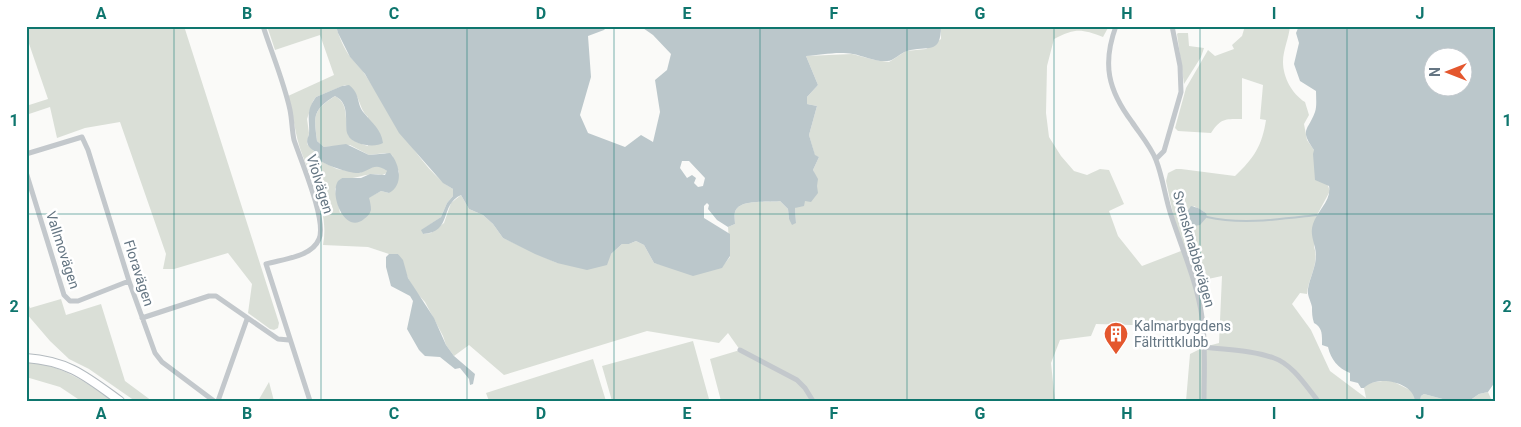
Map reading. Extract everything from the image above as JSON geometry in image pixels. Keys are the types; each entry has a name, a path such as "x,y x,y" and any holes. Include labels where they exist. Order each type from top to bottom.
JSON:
{"main road":[{"path":"26,358 41,359 70,367 120,401"}],"street":[{"name":"Violvägen","path":"263,26 288,103 294,137 317,208 322,230 319,240 313,249 298,256 266,264 310,401"},
{"name":"Svensknabbevägen","path":"1116,26 1108,53 1108,73 1112,89 1122,110 1156,159 1170,212 1197,295 1202,318 1204,347 1204,401"},
{"path":"1156,159 1164,151 1181,92 1180,66 1172,26"},
{"name":"Floravägen","path":"26,154 82,137 88,150 155,353 162,362 214,401"},
{"name":"Vallmovägen","path":"26,172 64,296 70,301 78,301 130,281"},
{"path":"142,318 209,296 216,296 278,339 289,340"},
{"path":"218,401 247,319"},
{"path":"1204,347 1275,358 1292,370 1318,401"},
{"path":"740,350 797,380 805,388 813,401"}],"shaded area":[{"path":"26,26 184,26 279,323 278,328 270,329 248,313 252,284 228,253 174,269 163,269 166,254 120,122 85,128 57,138 50,107 26,115 26,106 48,99 26,35"},
{"path":"267,26 336,26 346,51 364,73 417,154 441,180 453,189 453,196 447,203 441,217 422,230 423,234 431,233 444,223 451,203 461,195 469,209 483,215 493,224 503,238 557,263 611,254 622,244 636,241 644,245 654,263 670,267 721,268 730,257 728,227 735,224 735,213 738,208 748,203 780,201 788,209 789,219 796,223 795,208 813,192 816,182 813,170 819,157 815,156 809,135 817,106 807,104 807,97 818,85 806,56 852,54 889,62 906,51 926,49 941,39 941,26 1109,26 1103,37 1084,31 1073,31 1054,39 1047,66 1046,113 1049,137 1061,156 1074,171 1087,175 1100,169 1109,170 1124,204 1109,211 1118,236 1142,266 1181,251 1166,181 1168,173 1181,169 1235,176 1252,157 1262,137 1266,120 1260,119 1263,85 1242,78 1242,119 1224,120 1211,133 1178,131 1175,128 1186,88 1208,50 1215,56 1234,49 1232,45 1242,36 1245,26 1290,26 1283,58 1283,68 1292,90 1305,102 1309,115 1304,124 1307,140 1314,150 1330,191 1317,215 1314,247 1316,259 1307,294 1300,293 1292,304 1311,330 1330,371 1366,398 1364,388 1368,383 1390,380 1412,391 1415,395 1415,401 1186,401 1190,354 1204,347 1219,343 1222,276 1208,279 1200,327 1096,324 1091,336 1060,340 1051,363 1055,401 721,401 710,359 740,350 728,333 719,343 647,331 504,375 469,345 454,356 446,345 425,302 416,292 408,278 398,254 389,254 368,247 323,245 324,219 321,206 299,145 288,96 334,75 320,35 275,50","holes":["345,85 354,91 368,117 368,146 351,139 348,133 345,110 340,100 335,96 318,110 315,120 317,141 324,147 350,145 369,155 385,153 392,155 399,172 389,193 381,191 340,213 335,189 342,178 387,173 382,167 377,166 372,166 360,173 337,169 321,161 307,144 309,133 307,119 313,101 316,97","1194,206 1206,213 1194,226 1189,222 1187,215"]},
{"path":"336,26 608,26 604,30 588,36 591,77 580,115 588,133 625,147 641,135 653,142 660,112 655,80 667,70 671,54 653,35 640,26 941,26 936,46 907,51 890,61 878,61 847,53 806,56 818,85 807,97 807,104 817,106 809,135 815,155 819,157 813,170 818,179 818,193 811,202 805,201 804,206 795,208 796,223 792,225 788,209 780,201 755,202 742,205 735,212 735,224 728,227 717,220 708,209 709,205 707,203 704,206 704,218 730,234 730,256 722,268 693,276 654,263 644,245 636,241 622,244 611,254 607,265 587,270 557,263 503,238 493,224 483,215 469,209 461,195 454,199 438,228 423,234 421,230 441,217 447,203 453,196 453,189 443,183 399,133 365,74 350,57","holes":["682,161 689,161 705,178 703,186 698,187 694,183 696,178 692,175 687,178 680,168"]},
{"path":"1299,26 1495,26 1495,382 1488,392 1479,394 1469,401 1450,401 1424,394 1421,396 1420,401 1415,401 1413,394 1408,389 1394,382 1377,381 1361,388 1358,383 1350,381 1350,373 1342,369 1333,360 1328,347 1322,345 1321,332 1314,323 1308,292 1316,259 1312,228 1326,201 1329,186 1315,180 1314,150 1307,138 1306,130 1316,110 1316,91 1300,81 1294,64 1299,43 1296,33"},
{"path":"1188,33 1189,46 1204,48 1201,57 1184,84 1177,34"},
{"path":"349,85 353,88 362,110 378,130 383,143 379,145 364,145 350,138 347,131 344,104 335,96 318,110 316,115 317,141 324,147 346,144 369,155 390,153 396,163 399,174 397,185 389,193 381,191 369,198 370,213 357,223 345,218 340,211 336,195 338,181 342,178 361,178 370,174 385,175 387,171 383,168 375,167 355,173 332,167 320,160 307,142 309,111 316,97"},
{"path":"1191,206 1206,213 1207,217 1200,225 1194,226 1187,219 1187,212"},
{"path":"389,254 398,254 403,260 408,278 434,318 446,345 454,356 475,374 473,384 470,385 469,379 460,368 455,369 440,357 425,356 419,350 407,329 413,301 410,296 391,286 386,267 386,257"},
{"path":"26,299 30,308 61,299 66,315 101,304 125,381 152,401 135,401 89,369 69,359 50,341 26,313"},
{"path":"693,341 709,399 703,401 612,401 602,366"},
{"path":"593,359 606,401 489,401 486,393"},
{"path":"26,362 38,363 61,370 83,381 113,401 81,401 60,387 26,377"},
{"path":"269,382 274,401 258,401"},
{"path":"1488,392 1492,401 1469,401 1479,394"},
{"path":"1424,394 1450,401 1420,401 1421,396"}],"waterway":[{"path":"1207,217 1248,221 1317,215"}],"place":[{"name":"Kalmarbygdens Fältrittklubb","path":"1116,355"}]}
